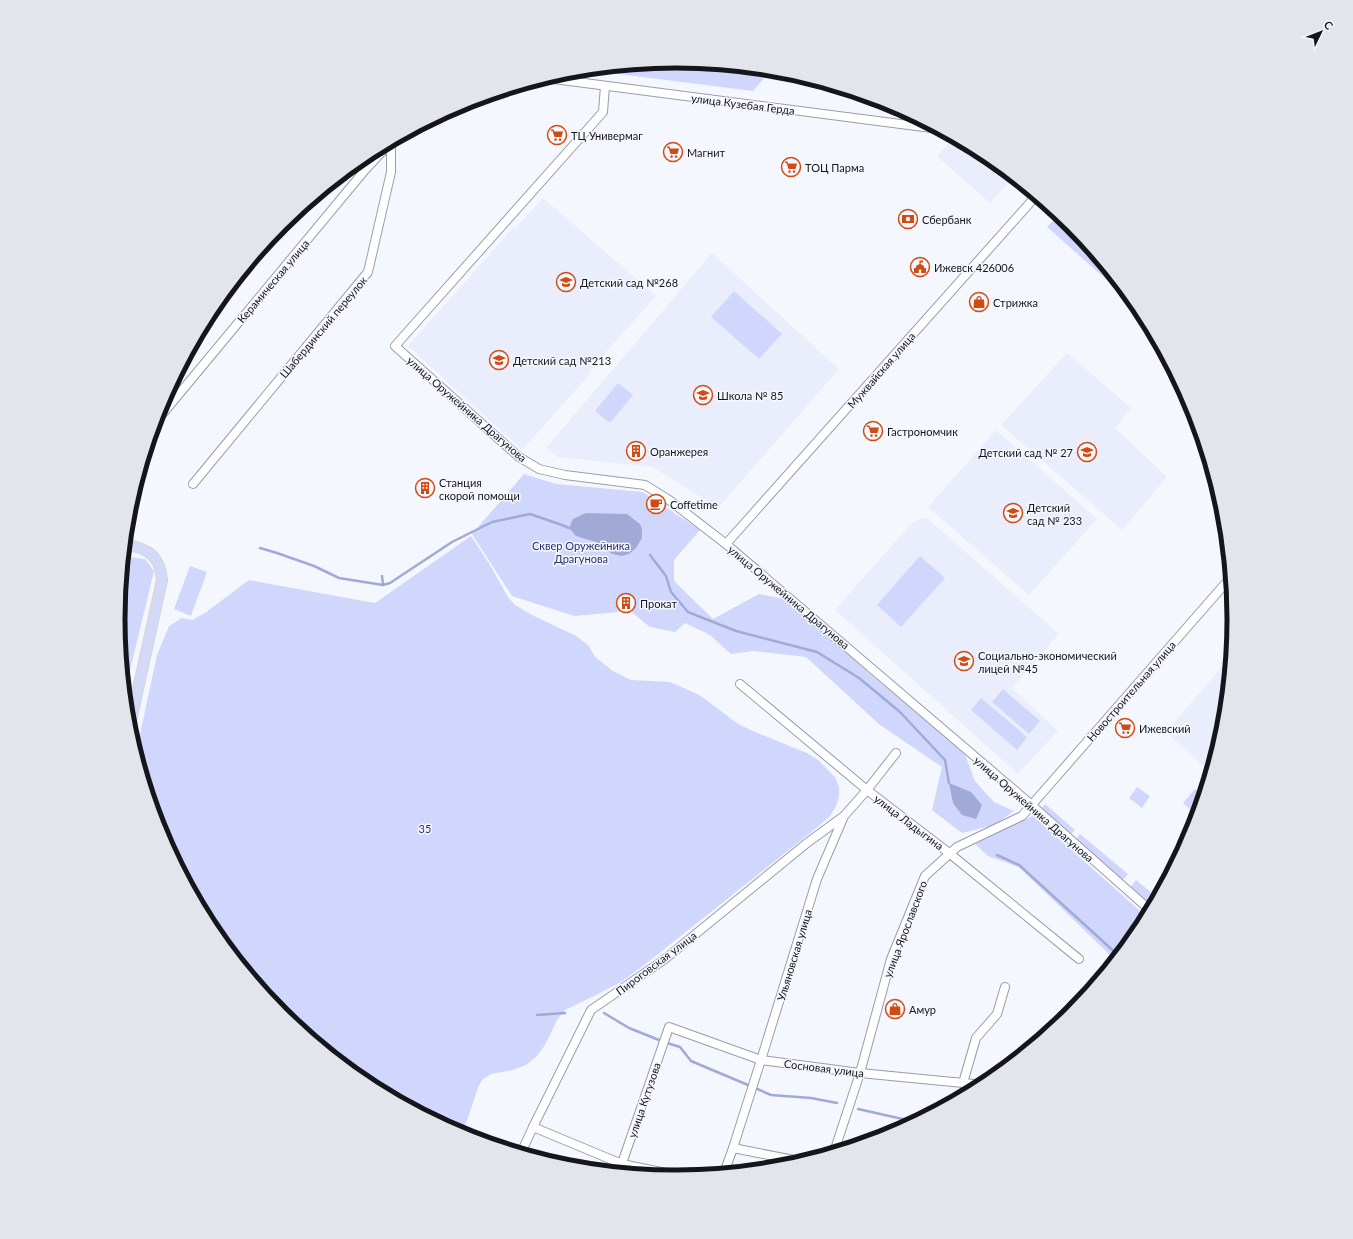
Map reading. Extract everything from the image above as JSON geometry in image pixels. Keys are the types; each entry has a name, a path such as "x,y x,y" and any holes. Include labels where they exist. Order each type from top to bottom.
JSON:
{"main road":[{"path":"130,545 147,550 155,558 161,572 162,580 133,711"}],"street":[{"name":"улица Кузебая Герда","path":"563,80 926,128"},
{"name":"улица Оружейника Драгунова","path":"605,86 603,112 395,346 519,457 539,469 565,475 645,485 669,500 726,544 1031,805 1147,907"},
{"name":"Шабердинский переулок","path":"193,484 368,272 390,172 392,148"},
{"name":"Керамическая улица","path":"167,409 365,170 379,155"},
{"name":"Мужвайская улица","path":"726,544 1033,199"},
{"name":"Новостроительная улица","path":"1031,805 1227,582"},
{"name":"улица Ладыгина","path":"740,684 867,790 949,853 1079,959"},
{"name":"Ульяновская улица","path":"726,1169 817,879 844,816 896,753"},
{"name":"улица Ярославского","path":"836,1147 860,1073 891,959 925,876 957,847 1022,816 1031,805"},
{"name":"Пироговская улица","path":"523,1149 591,1010 665,959 802,848 844,816"},
{"path":"963,1083 976,1038 997,1014 1005,987"},
{"name":"Сосновая улица","path":"669,1027 761,1060 860,1073 973,1084"},
{"name":"улица Кутузова","path":"621,1168 669,1027"},
{"path":"533,1126 622,1164 652,1170"},
{"path":"733,1148 789,1159"}],"shaded area":[{"path":"950,142 952,142 983,161 1010,180 990,203 937,156"},
{"path":"543,198 656,296 589,371 590,374 522,450 408,346 513,228 515,229"},
{"name":"Школа № 85","path":"712,253 839,369 718,508 653,467 558,457 546,448"},
{"name":"Детский сад № 27","path":"1067,353 1131,408 1115,428 1167,477 1122,530 1001,425"},
{"name":"Детский сад № 233","path":"996,430 1097,519 1029,595 928,507"},
{"path":"586,513 627,514 640,524 642,529 642,538 636,548 629,554 622,556 612,554 596,542 576,536 569,528 573,519"},
{"name":"Социально-экономический лицей №45","path":"921,518 927,518 1059,634 1012,688 1058,731 1018,774 835,610 910,525"},
{"path":"1226,662 1217,727 1207,769 1166,732"},
{"path":"949,783 971,792 982,805 976,819 962,815 953,803"}],"green space":[{"path":"676,68 713,69 766,76 753,91 608,73 640,69"},
{"path":"1054,219 1091,256 1119,290 1047,227"},
{"path":"734,291 782,334 759,359 711,317"},
{"path":"618,383 633,395 610,423 595,411"},
{"name":"Сквер Оружейника Драгунова","path":"524,474 556,484 643,492 700,530 674,560 674,581 713,619 759,594 784,599 824,630 870,674 964,752 975,781 994,802 1014,811 994,825 962,833 932,810 942,767 880,725 806,657 753,651 731,654 710,635 685,623 675,632 650,627 630,611 574,616 512,596 472,534"},
{"name":"35","path":"471,536 490,565 508,597 515,605 532,615 576,636 589,646 595,657 613,671 631,680 670,682 701,696 738,724 807,753 818,760 835,777 839,787 839,797 836,806 830,816 814,830 621,982 565,1010 557,1020 545,1045 536,1057 526,1065 513,1070 491,1074 483,1079 478,1087 463,1128 401,1097 370,1078 313,1034 262,983 218,926 182,863 167,831 154,797 139,740 157,655 169,626 182,618 192,620 205,613 249,580 375,603"},
{"path":"920,556 945,578 901,627 877,605"},
{"path":"129,557 145,559 154,571 128,677 125,620 126,583"},
{"path":"190,566 207,572 191,616 174,609"},
{"path":"1003,689 1040,721 1029,734 992,702"},
{"path":"981,698 1027,737 1017,750 971,710"},
{"path":"1137,787 1150,796 1142,808 1129,798"},
{"path":"1195,789 1200,793 1193,812 1183,803"},
{"path":"1045,804 1075,830 1071,834 1042,808"},
{"path":"1033,816 1143,913 1112,957 1019,867 988,856 973,842"},
{"path":"1080,834 1128,874 1123,880 1076,839"},
{"path":"1136,880 1154,895 1149,903 1131,887"}],"waterway":[{"path":"260,548 314,566 339,578 383,585 390,583 452,542 492,522 530,514 569,528"},
{"path":"650,555 666,576 671,592 688,612 736,631 817,652 859,678 900,712 945,760 949,783"},
{"path":"382,576 383,585"},
{"path":"997,855 1019,865 1116,953"},
{"path":"537,1015 565,1013"},
{"path":"604,1013 629,1028 659,1040"},
{"path":"667,1043 680,1047 691,1061 748,1085"},
{"path":"755,1088 771,1095 811,1098 837,1103"},
{"path":"858,1109 907,1120"}],"place":[{"name":"ТЦ Универмаг","path":"557,135"},
{"name":"Магнит","path":"673,152"},
{"name":"ТОЦ Парма","path":"791,167"},
{"name":"Сбербанк","path":"908,219"},
{"name":"Ижевск 426006","path":"920,267"},
{"name":"Детский сад №268","path":"566,282"},
{"name":"Стрижка","path":"979,302"},
{"name":"Детский сад №213","path":"499,360"},
{"name":"Школа № 85","path":"703,395"},
{"name":"Гастрономчик","path":"873,431"},
{"name":"Оранжерея","path":"636,451"},
{"name":"Детский сад № 27","path":"1087,452"},
{"name":"Станция скорой помощи","path":"425,488"},
{"name":"Coffetime","path":"656,504"},
{"name":"Детский сад № 233","path":"1013,513"},
{"name":"Прокат","path":"626,603"},
{"name":"Социально-экономический лицей №45","path":"964,661"},
{"name":"Ижевский","path":"1125,728"},
{"name":"Амур","path":"895,1009"}]}
